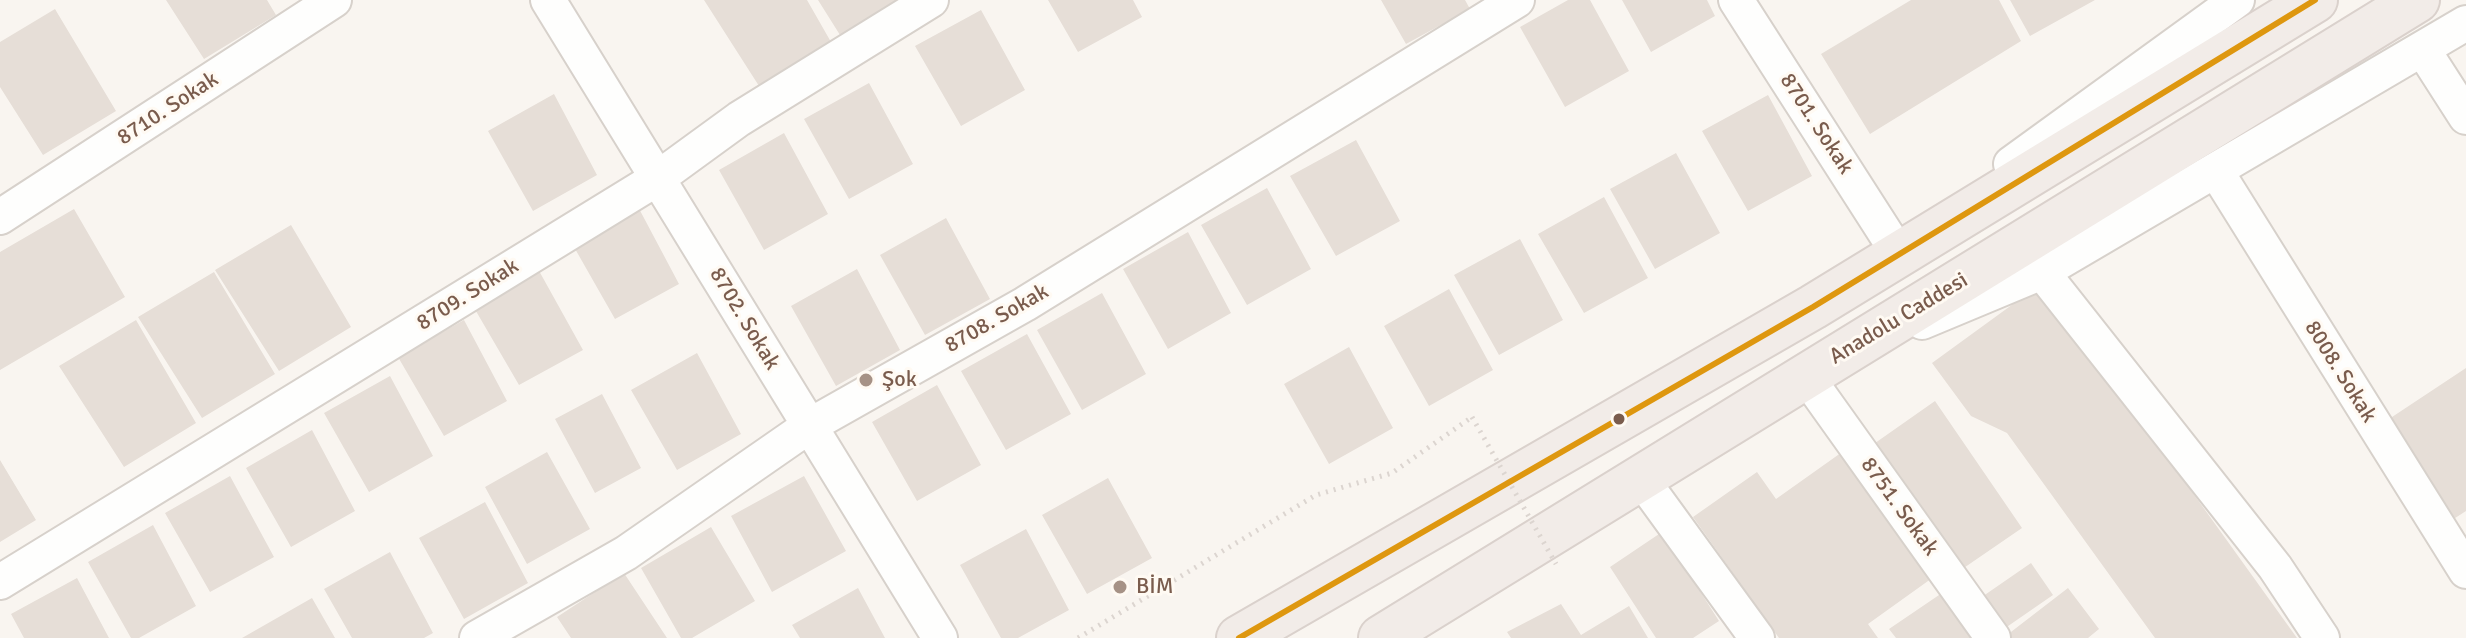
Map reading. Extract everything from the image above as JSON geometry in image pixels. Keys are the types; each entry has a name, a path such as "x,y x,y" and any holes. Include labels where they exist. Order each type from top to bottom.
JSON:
{"highway":[{"path":"1239,638 1813,307 2315,0"},
{"name":"Anadolu Caddesi","path":"1381,638 2417,0"}],"street":[{"name":"8710. Sokak","path":"0,217 334,0"},
{"name":"8702. Sokak","path":"548,0 940,638"},
{"name":"8709. Sokak","path":"0,582 658,178 739,119 931,0"},
{"name":"8708. Sokak","path":"477,638 626,553 809,426 1025,304 1517,0"},
{"name":"8701. Sokak","path":"1736,0 1895,248"},
{"path":"1813,307 2237,0"},
{"path":"1844,354 2042,272 2466,23"},
{"path":"2423,50 2466,117"},
{"name":"8008. Sokak","path":"2216,171 2466,571"},
{"path":"2042,272 2275,567 2322,638"},
{"name":"8751. Sokak","path":"1806,376 1993,638"},
{"path":"1642,480 1757,638"}],"path":[{"path":"1078,638 1316,495 1392,473 1472,417 1556,564"}],"building":[{"path":"166,0 267,0 276,15 204,59"},
{"path":"704,0 807,0 831,42 759,86"},
{"path":"818,0 897,0 840,35"},
{"path":"1048,0 1133,0 1142,17 1078,52"},
{"path":"1381,0 1465,0 1470,9 1406,44"},
{"path":"1568,0 1590,0 1629,71 1565,107 1520,27"},
{"path":"1622,0 1707,0 1715,16 1651,52"},
{"path":"1911,0 1999,0 2021,41 1870,134 1821,54"},
{"path":"2010,0 2095,0 2030,36"},
{"path":"55,9 116,111 43,155 0,87 0,42"},
{"path":"981,10 1025,90 961,126 915,46"},
{"path":"869,83 913,164 849,199 804,119"},
{"path":"554,94 597,175 533,211 488,131"},
{"path":"1768,95 1812,176 1748,211 1702,131"},
{"path":"784,133 828,214 764,250 719,170"},
{"path":"1356,140 1400,221 1336,256 1290,176"},
{"path":"1676,153 1720,233 1655,269 1610,189"},
{"path":"1267,188 1311,269 1247,305 1201,225"},
{"path":"1604,197 1648,278 1584,313 1538,234"},
{"path":"636,203 679,284 615,319 570,240"},
{"path":"74,209 125,297 0,370 0,252"},
{"path":"946,218 990,299 925,335 880,255"},
{"path":"291,225 351,327 279,371 215,270"},
{"path":"1188,232 1231,313 1168,349 1123,269"},
{"path":"1520,239 1563,320 1499,355 1454,275"},
{"path":"538,269 583,350 519,385 473,306"},
{"path":"857,269 900,350 836,386 791,306"},
{"path":"214,272 275,374 202,418 138,317"},
{"path":"2042,283 2297,638 2155,638 2007,433 1971,416 1932,363"},
{"path":"1449,289 1493,370 1429,406 1384,326"},
{"path":"1102,293 1146,374 1082,410 1037,330"},
{"path":"136,320 196,423 124,467 59,366"},
{"path":"464,320 507,401 444,436 398,357"},
{"path":"1027,334 1071,414 1006,450 961,371"},
{"path":"1349,347 1393,428 1329,464 1284,384"},
{"path":"697,353 741,434 677,470 631,390"},
{"path":"2466,368 2466,511 2452,520 2386,421"},
{"path":"390,376 433,456 369,492 324,413"},
{"path":"937,385 981,465 917,501 872,422"},
{"path":"602,394 641,468 595,493 555,419"},
{"path":"1935,401 2022,528 1955,574 1868,448"},
{"path":"312,430 355,511 291,547 246,468"},
{"path":"1845,450 1935,576 1868,624 1878,638 1779,638 1693,517 1757,472 1776,499"},
{"path":"547,452 590,529 527,564 485,487"},
{"path":"0,460 36,520 0,542"},
{"path":"230,476 274,557 210,592 165,513"},
{"path":"804,476 846,551 772,592 731,516"},
{"path":"1108,478 1152,558 1087,594 1042,515"},
{"path":"485,502 528,583 464,619 419,538"},
{"path":"153,525 196,606 139,638 131,638 88,562"},
{"path":"711,527 755,601 692,638 681,638 641,568"},
{"path":"1026,529 1069,610 1018,638 1001,638 960,565"},
{"path":"1662,532 1719,621 1693,638 1656,638 1610,567"},
{"path":"390,552 433,633 424,638 352,638 324,589"},
{"path":"2031,563 2053,595 1998,633 1976,601"},
{"path":"624,573 667,638 571,638 557,617"},
{"path":"77,578 109,638 24,638 11,614"},
{"path":"858,588 885,638 800,638 792,625"},
{"path":"2068,588 2099,629 2088,638 2010,638 2007,635"},
{"path":"1942,593 1973,638 1896,638 1889,629"},
{"path":"312,598 335,638 242,638"},
{"path":"1561,604 1581,635 1629,606 1648,638 1511,638 1507,632"}],"transit line":[{"path":"1239,638 1813,307 2315,0"}],"place":[{"name":"Şok","path":"866,380"},
{"name":"BİM","path":"1120,587"}]}
